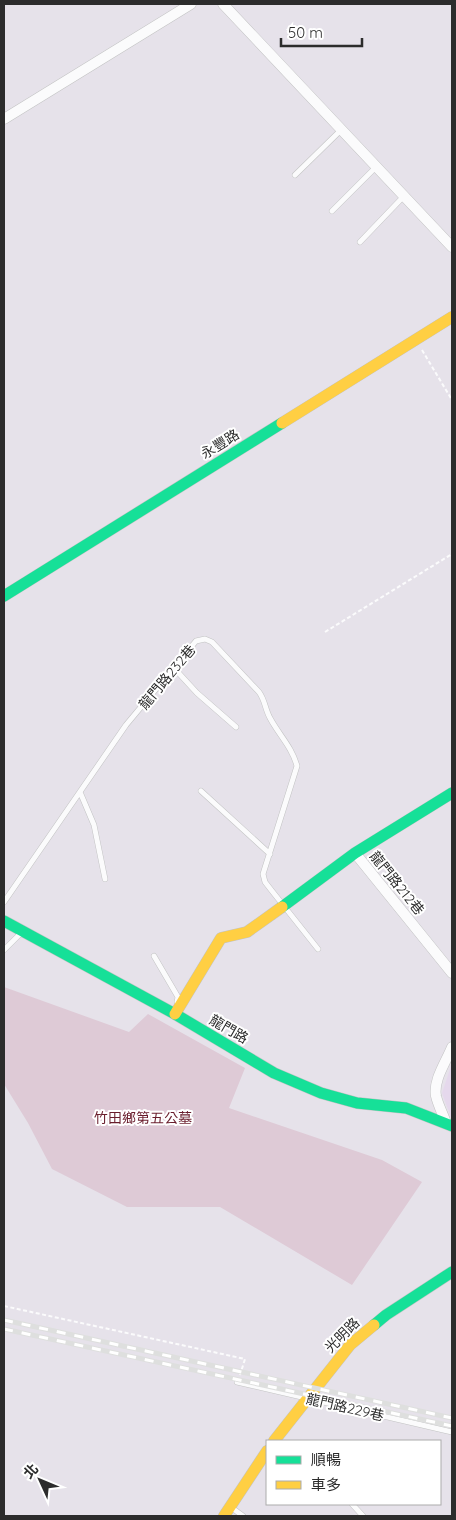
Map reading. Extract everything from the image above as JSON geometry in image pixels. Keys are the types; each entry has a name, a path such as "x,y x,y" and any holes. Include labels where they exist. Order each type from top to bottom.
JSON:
{"street":[{"path":"4,119 191,4"},
{"path":"223,4 452,247"},
{"name":"永豐路","path":"4,596 452,316"},
{"name":"龍門路212巷","path":"452,793 354,853 452,973"},
{"path":"174,1014 221,938 246,932 354,853"},
{"name":"龍門路","path":"4,921 174,1014 274,1073 321,1092 357,1102 406,1108 449,1125"},
{"path":"449,1125 436,1097 436,1087 452,1047"},
{"name":"光明路","path":"275,1440 350,1346 386,1315 452,1272"},
{"path":"227,1511 266,1452"}],"lane":[{"path":"295,175 341,129"},
{"path":"332,211 376,166"},
{"path":"360,242 404,196"},
{"name":"龍門路232巷","path":"4,902 126,725 196,642 205,639 212,642 264,698 270,717 293,753 296,766 263,874 265,882 318,949"},
{"path":"174,668 197,693 236,727"},
{"path":"201,791 270,854"},
{"path":"80,792 94,826 105,879"},
{"path":"4,950 23,931"},
{"path":"154,956 178,997 174,1014"},
{"name":"龍門路229巷","path":"237,1382 452,1432"},
{"path":"353,1505 363,1516"},
{"path":"227,1511 243,1516"}],"path":[{"path":"416,340 452,400"},
{"path":"325,632 452,554"},
{"path":"4,1306 245,1359 237,1382"}],"shaded area":[{"path":"452,1063 452,1120 442,1093"}],"green space":[{"name":"竹田鄉第五公墓","path":"4,987 129,1032 148,1014 245,1068 229,1108 382,1160 422,1182 352,1285 220,1207 127,1207 52,1169 28,1123 4,1084"}],"railway":[{"path":"4,1320 452,1418"},
{"path":"4,1329 452,1426"}],"traffic: fast":[{"path":"4,596 282,423"},
{"path":"282,907 355,853 452,793"},
{"path":"4,921 175,1014 274,1073 321,1093 357,1103 406,1108 452,1126"},
{"path":"374,1325 386,1315 452,1272"}],"traffic: slow":[{"path":"282,423 452,317"},
{"path":"175,1014 221,938 247,932 282,907"},
{"path":"275,1440 350,1345 374,1325"},
{"path":"224,1516 266,1453"}]}
